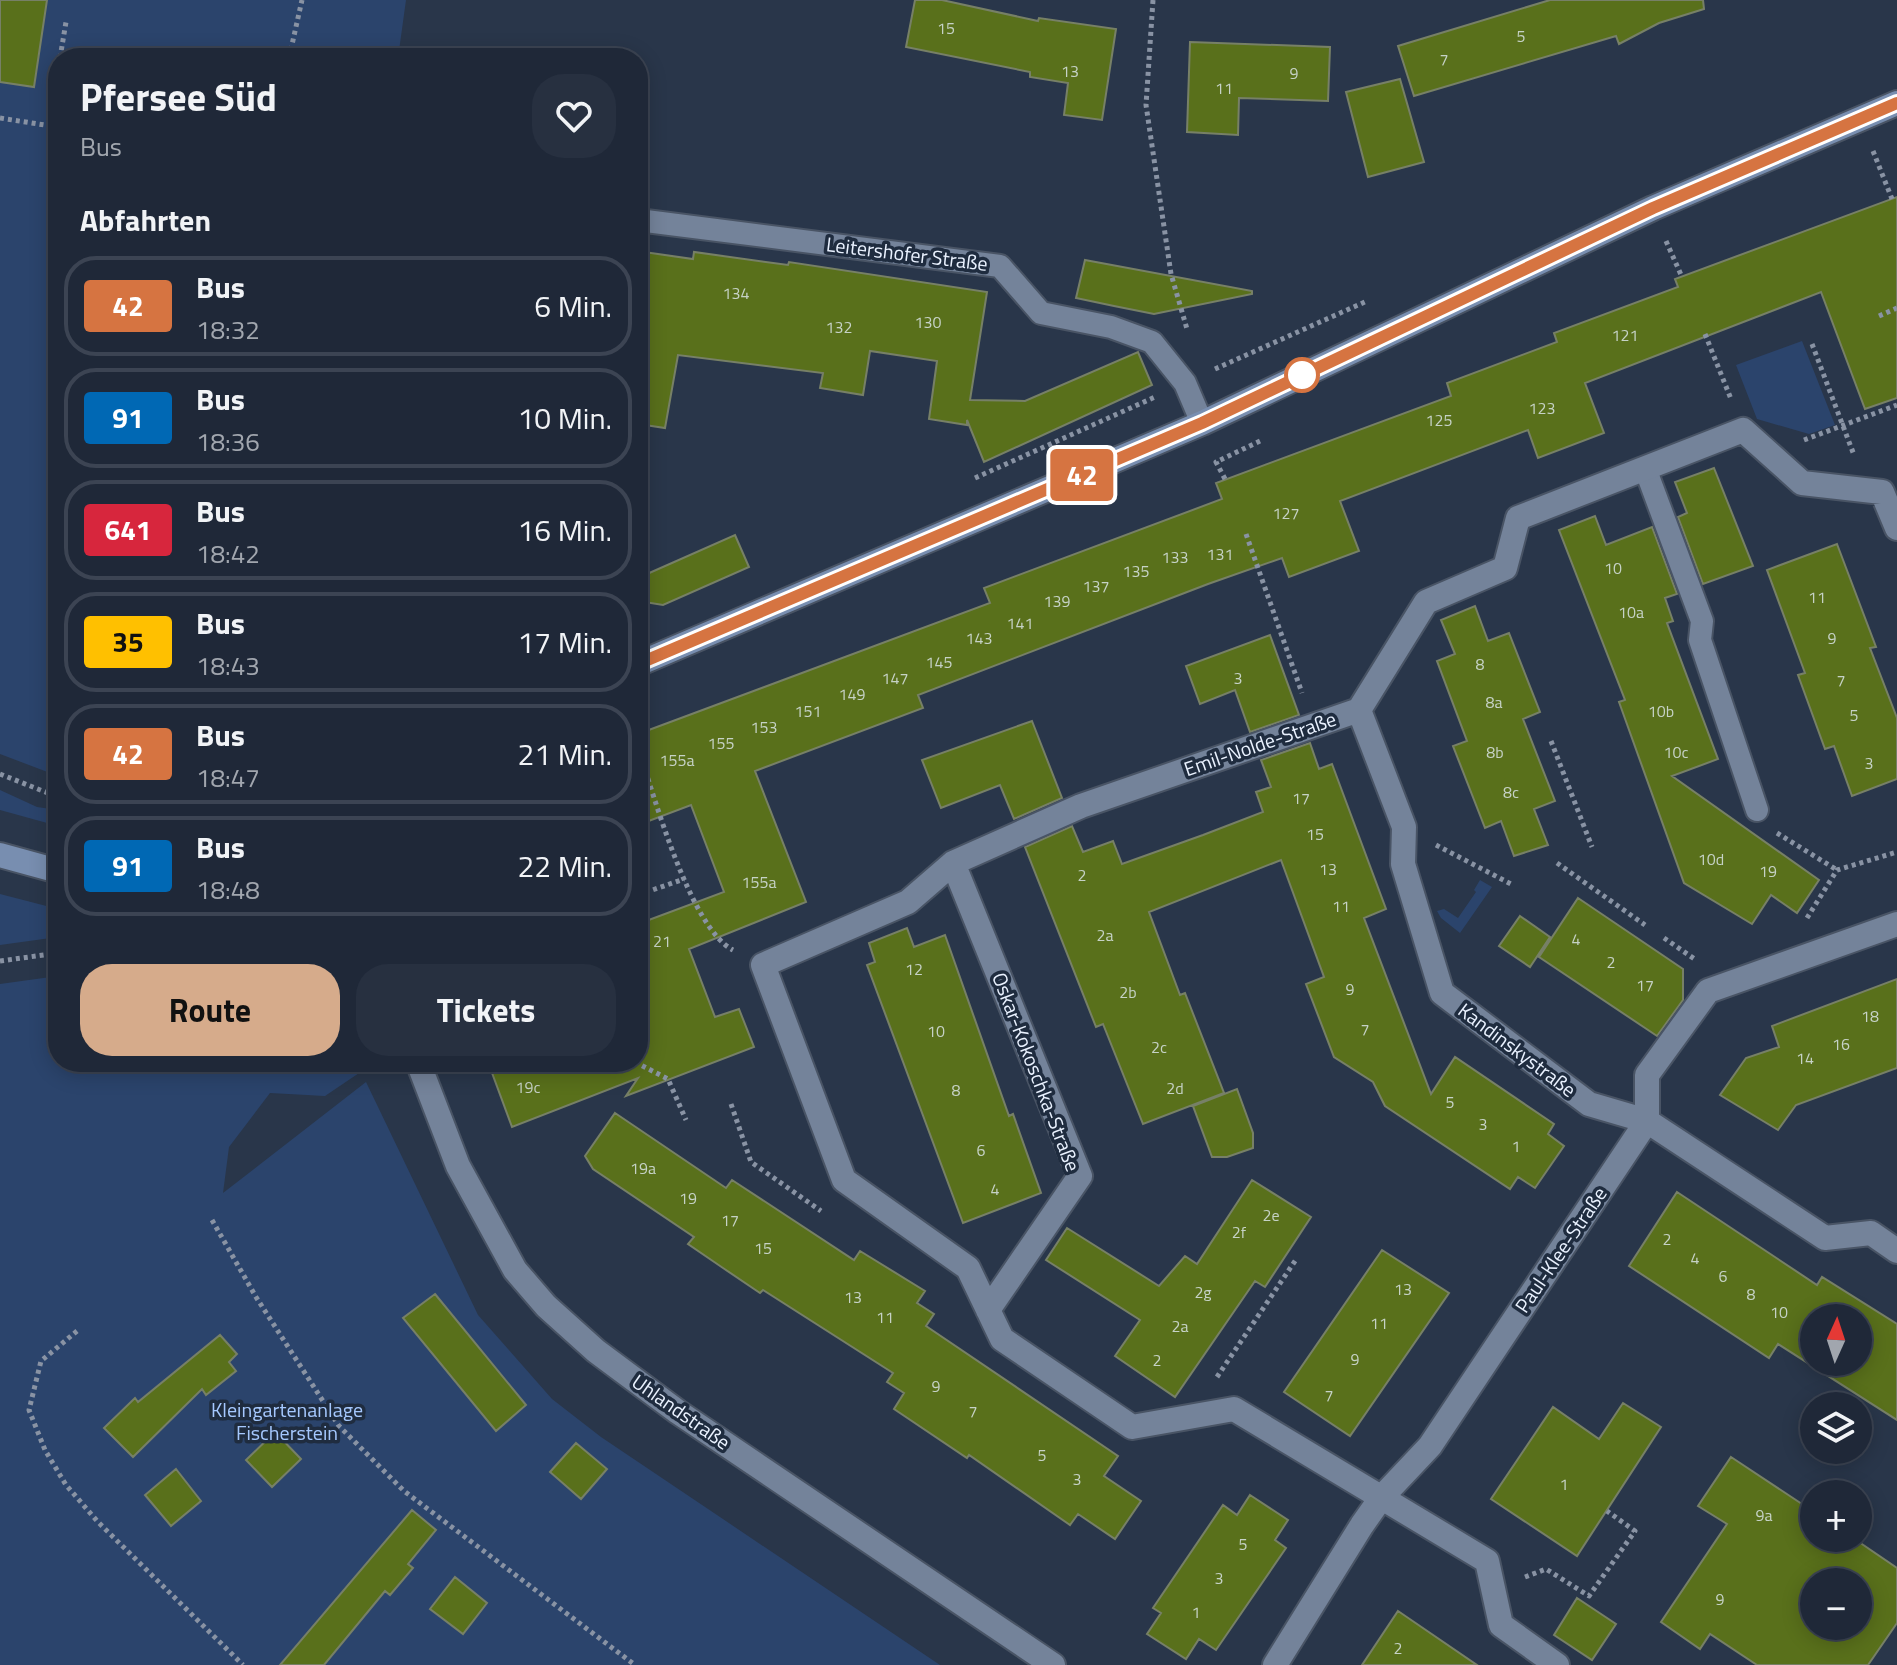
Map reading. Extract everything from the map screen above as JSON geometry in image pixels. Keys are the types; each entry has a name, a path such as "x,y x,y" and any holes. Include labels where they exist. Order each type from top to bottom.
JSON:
{"street":[{"path":"648,660 1202,423 1653,208 1897,103"},
{"path":"1743,430 1802,483 1889,489 1897,528"},
{"name":"Emil-Nolde-Straße","path":"763,965 908,902 953,863 1081,806 1359,710 1426,602 1505,568 1518,518 1743,430"},
{"name":"Kandinskystraße","path":"1359,710 1404,827 1403,864 1442,993 1589,1104 1647,1121 1825,1238 1871,1233 1897,1251"},
{"path":"0,855 48,868"},
{"name":"Oskar-Kokoschka-Straße","path":"953,863 1080,1176 988,1310"},
{"path":"1647,1121 1647,1075 1708,991 1897,924"},
{"path":"763,965 844,1180 968,1268 1002,1339 1132,1427 1234,1409 1487,1561 1501,1625 1557,1665"},
{"name":"Uhlandstraße","path":"422,1072 458,1166 515,1270 546,1306 596,1351 678,1412 1053,1665"},
{"name":"Paul-Klee-Straße","path":"1275,1665 1381,1498 1430,1446 1647,1121"}],"lane":[{"name":"Leitershofer Straße","path":"648,221 1000,266 1041,313 1111,327 1152,342 1185,383 1202,423"},
{"path":"1645,468 1702,621 1700,640 1757,810"}],"path":[{"path":"291,48 302,0"},
{"path":"1153,0 1146,105 1171,274 1188,332"},
{"path":"62,48 66,22"},
{"path":"0,118 48,126"},
{"path":"1861,119 1892,199"},
{"path":"1879,316 1897,308"},
{"path":"1705,334 1743,430"},
{"path":"1812,344 1843,425"},
{"path":"1769,453 1897,405"},
{"path":"1225,479 1216,462 1260,441"},
{"path":"1246,534 1313,724"},
{"path":"1551,741 1592,847"},
{"path":"0,774 48,793"},
{"path":"648,776 684,879 719,943 763,965"},
{"path":"1757,810 1763,824 1837,870"},
{"path":"1404,827 1511,884"},
{"path":"1791,962 1793,940 1837,870 1897,852"},
{"path":"1557,863 1645,925"},
{"path":"648,892 684,879"},
{"path":"0,961 48,954"},
{"path":"648,1069 668,1079 686,1120"},
{"path":"731,1104 751,1162 831,1217 851,1186"},
{"path":"212,1220 256,1297 339,1426 404,1491 635,1665"},
{"path":"1234,1409 1212,1383 1297,1258"},
{"path":"77,1331 41,1361 29,1410 45,1450 66,1485 98,1522 243,1665"},
{"path":"1493,1588 1546,1569 1589,1596 1635,1531 1607,1511"}],"green space":[{"path":"0,0 406,0 399,48 48,48 48,772 0,754"},
{"path":"1802,341 1835,425 1809,434 1757,419 1736,365"},
{"path":"0,790 37,807 48,809 48,823 0,810"},
{"path":"1480,880 1492,887 1460,933 1437,911 1444,909 1458,918 1476,892 1474,890"},
{"path":"0,894 48,906 48,938 0,945"},
{"name":"Kleingartenanlage Fischerstein","path":"48,977 48,1072 361,1072 325,1096 270,1093 229,1147 223,1193 366,1082 478,1315 552,1399 601,1437 940,1665 0,1665 0,984"}],"building":[{"path":"0,0 47,0 34,87 0,82"},
{"path":"915,0 942,0 1038,21 1039,18 1116,29 1102,120 1064,115 1068,83 1030,77 1030,72 906,47"},
{"path":"1550,0 1703,0 1704,9 1659,23 1619,44 1616,36 1414,96 1398,46"},
{"path":"1190,42 1330,47 1328,101 1239,98 1238,135 1187,132"},
{"path":"1400,79 1424,162 1368,177 1346,92"},
{"path":"1897,197 1897,398 1865,409 1821,292 1585,383 1604,433 1538,458 1528,430 1340,501 1359,551 1289,577 1282,558 1208,584 918,695 923,708 755,771 806,902 689,949 715,1017 739,1009 754,1047 626,1096 638,1078 512,1127 492,1072 648,1072 648,920 724,892 691,805 648,821 648,730 990,603 984,588 1222,499 1216,483 1451,396 1447,383 1557,342 1554,333 1678,287 1675,279"},
{"path":"694,252 788,265 789,262 987,292 970,400 1025,401 1138,352 1152,385 984,462 967,420 967,425 929,419 937,361 870,351 863,395 820,388 823,373 678,355 665,428 648,425 648,253 693,259"},
{"path":"1085,260 1252,291 1252,294 1154,314 1114,306 1076,298"},
{"path":"1714,468 1753,566 1703,584 1678,517 1687,513 1675,482"},
{"path":"1595,516 1606,545 1652,527 1677,594 1665,598 1673,621 1667,623 1718,759 1672,776 1819,880 1797,913 1771,895 1752,924 1684,883 1619,702 1625,700 1559,530"},
{"path":"735,535 749,567 663,605 648,603 648,574"},
{"path":"1837,544 1876,647 1870,648 1897,718 1897,779 1852,796 1834,746 1825,749 1798,675 1805,673 1767,570"},
{"path":"1475,606 1488,641 1509,633 1540,712 1523,719 1555,801 1534,809 1548,845 1514,856 1501,821 1485,828 1453,746 1467,741 1437,661 1455,654 1441,620"},
{"path":"1270,635 1299,715 1250,732 1235,690 1200,704 1186,666"},
{"path":"1032,721 1062,798 1014,819 1000,785 941,808 922,760"},
{"path":"1310,743 1319,769 1332,764 1386,909 1364,918 1431,1094 1455,1057 1554,1124 1548,1134 1564,1146 1535,1188 1518,1177 1510,1189 1385,1106 1373,1082 1334,1057 1306,984 1324,977 1281,860 1149,912 1180,995 1185,993 1224,1093 1143,1124 1103,1024 1096,1027 1025,847 1072,826 1083,852 1113,841 1122,864 1203,835 1263,812 1256,792 1271,787 1261,760"},
{"path":"1578,898 1683,969 1683,1000 1657,1036 1539,957"},
{"path":"1520,916 1550,937 1530,967 1499,946"},
{"path":"907,928 914,947 945,935 1009,1116 1013,1114 1041,1193 963,1223 867,965 875,962 869,943"},
{"path":"1897,979 1897,1068 1796,1105 1778,1130 1720,1095 1746,1058 1779,1047 1772,1026"},
{"path":"1237,1089 1253,1133 1253,1148 1227,1157 1212,1157 1193,1106"},
{"path":"615,1113 726,1188 732,1180 854,1260 860,1251 925,1291 917,1303 934,1314 926,1326 1118,1456 1104,1476 1141,1501 1115,1539 1078,1514 1070,1525 969,1455 967,1458 894,1409 904,1393 887,1382 893,1373 723,1268 688,1244 694,1237 593,1169 585,1156"},
{"path":"1252,1180 1311,1217 1265,1287 1255,1281 1175,1397 1115,1356 1140,1320 1046,1260 1067,1228 1159,1286 1185,1256 1197,1264"},
{"path":"1677,1192 1817,1285 1822,1277 1865,1304 1800,1304 1800,1358 1778,1344 1769,1358 1629,1266"},
{"path":"1382,1250 1449,1293 1350,1436 1284,1392"},
{"path":"435,1294 526,1405 496,1431 403,1318"},
{"path":"1872,1308 1897,1324 1897,1420 1872,1404 1872,1392 1853,1392 1828,1376 1872,1376"},
{"path":"220,1335 237,1354 229,1362 236,1371 206,1395 202,1389 133,1457 104,1428 135,1398 138,1402"},
{"path":"1623,1403 1661,1427 1577,1556 1491,1499 1553,1407 1599,1439"},
{"path":"275,1432 301,1459 272,1487 246,1460"},
{"path":"576,1443 607,1469 581,1499 550,1472"},
{"path":"1731,1457 1800,1503 1800,1552 1872,1551 1897,1568 1897,1623 1868,1665 1757,1665 1710,1634 1700,1649 1661,1622 1727,1524 1698,1506"},
{"path":"176,1469 201,1501 171,1526 145,1495"},
{"path":"1250,1495 1288,1520 1275,1540 1286,1548 1216,1650 1199,1639 1186,1659 1147,1634 1161,1613 1153,1608 1223,1505 1237,1515"},
{"path":"412,1510 436,1530 408,1564 413,1568 390,1595 385,1591 324,1665 280,1665"},
{"path":"455,1577 487,1603 463,1634 430,1609"},
{"path":"1577,1598 1616,1624 1592,1660 1554,1635"},
{"path":"1398,1611 1477,1665 1362,1665"}],"bus line":[{"name":"42","path":"648,659 1202,423 1653,208 1897,103"}]}
